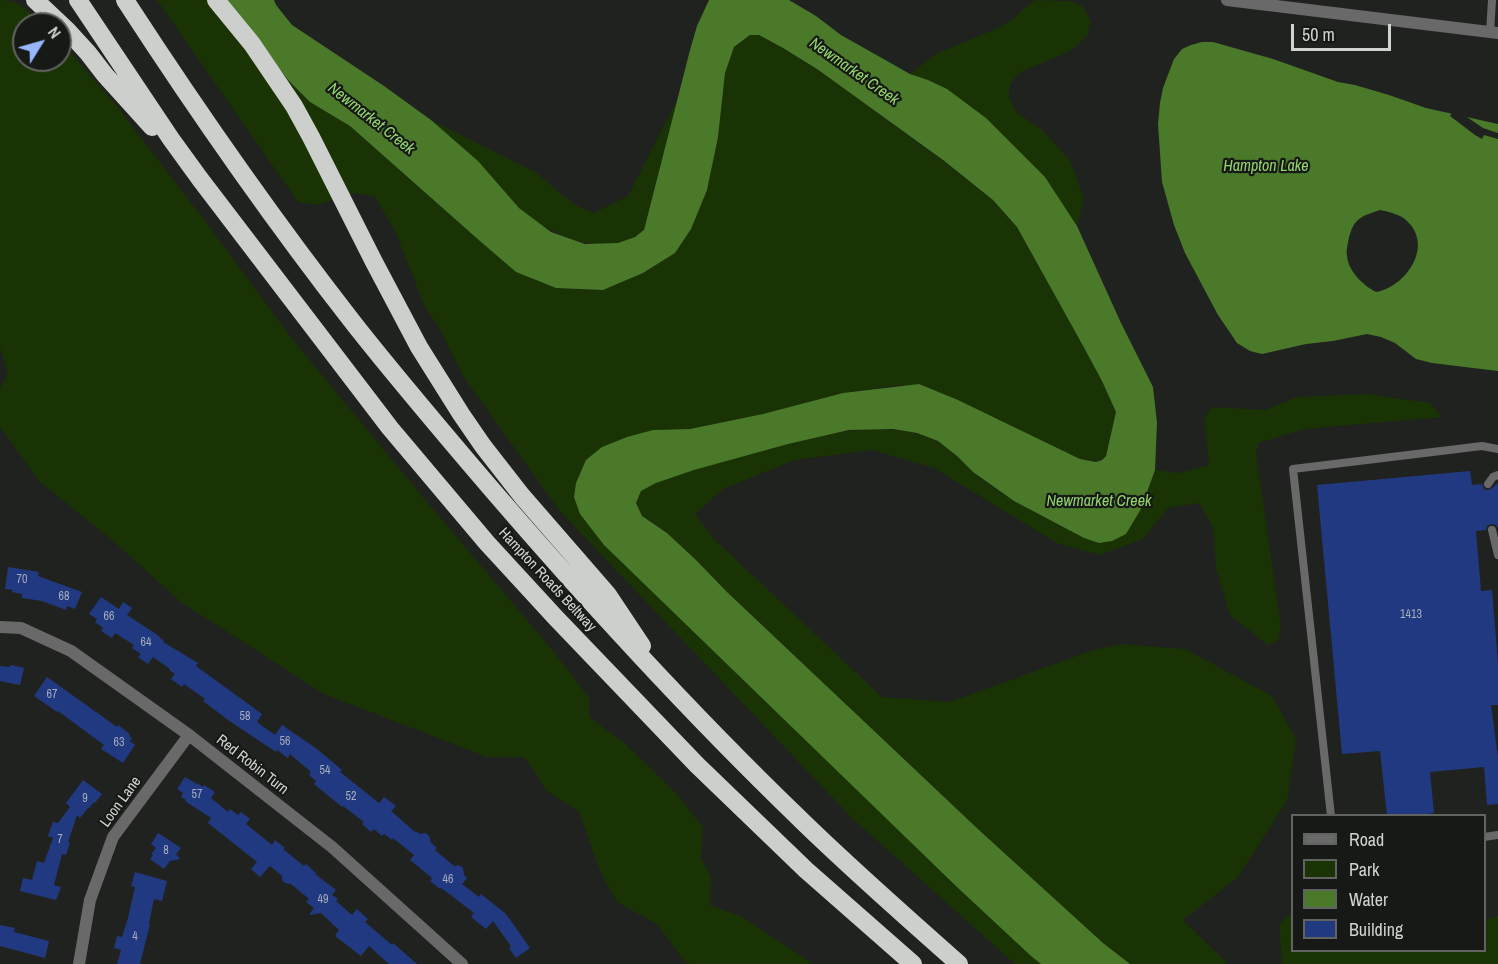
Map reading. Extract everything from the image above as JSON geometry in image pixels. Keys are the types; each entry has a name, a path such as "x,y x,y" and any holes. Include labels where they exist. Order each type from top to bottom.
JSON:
{"highway":[{"path":"35,0 74,37 105,75 200,179"},
{"path":"78,0 200,179"},
{"path":"125,0 211,129 355,325 562,571 671,690 798,818 959,964"},
{"path":"216,0 277,78 311,137 419,347 461,414 522,496 608,595 671,690"},
{"name":"Hampton Roads Beltway","path":"200,179 390,428 487,543 697,765 806,870 913,964"},
{"path":"846,904 900,964"}],"street":[{"path":"1227,0 1269,3 1494,33"},
{"name":"Red Robin Turn","path":"0,627 21,628 71,651 189,735 332,847 462,964"},
{"name":"Loon Lane","path":"79,964 90,900 113,837 189,735"}],"lane":[{"path":"1492,0 1494,33"},
{"path":"1330,814 1293,469 1482,446 1498,449"},
{"path":"1488,484 1493,477 1498,475"},
{"path":"1492,530 1498,555"}],"green space":[{"path":"0,0 7,0 29,12 12,12 12,72 72,72 72,55 115,104 293,340 554,652 589,698 589,717 624,743 674,791 703,827 701,858 711,877 710,905 742,917 813,964 689,964 657,924 617,902 601,873 579,812 546,790 525,757 487,757 324,694 181,602 111,539 40,482 0,427 0,388 8,374 0,347"},
{"path":"157,0 226,0 288,80 310,102 350,126 516,272 556,288 603,290 643,273 675,253 718,137 725,73 734,47 750,35 758,35 817,69 993,200 1017,227 1102,381 1116,412 1106,456 1100,460 1080,459 958,400 901,385 843,393 763,414 690,429 653,430 587,460 958,888 1041,964 1015,964 851,817 559,510 463,376 440,329 424,305 395,231 375,197 355,193 317,205 298,202"},
{"path":"1036,0 1071,1 1083,7 1091,21 1087,36 1074,48 1018,74 1010,85 1009,97 1016,112 1041,129 1070,160 1084,199 1077,226 1045,177 947,89 910,74 936,54 1000,27"},
{"path":"678,98 644,230 629,239 613,244 579,241 546,228 508,198 474,157 431,120 535,172 575,205 594,213 628,196"},
{"path":"1367,394 1430,403 1442,417 1305,429 1259,443 1256,453 1281,627 1278,640 1268,645 1230,615 1216,568 1213,528 1199,503 1168,508 1143,539 1100,555 1057,543 934,468 872,450 795,460 723,489 695,514 714,539 882,697 950,702 1093,650 1123,644 1185,649 1272,696 1296,739 1287,801 1237,878 1183,920 1228,964 1130,964 1103,943 979,830 667,533 642,516 636,503 641,491 647,487 690,471 827,434 885,429 911,433 942,444 974,473 1000,492 1084,538 1141,509 1155,470 1179,473 1209,465 1204,418 1212,407 1265,410 1297,397"},
{"path":"1291,914 1291,952 1486,952 1486,920 1498,916 1498,964 1281,964 1279,924"}],"water":[{"name":"Newmarket Creek","path":"226,0 274,0 292,25 431,120 478,161 519,208 551,232 585,244 618,243 635,237 644,230 690,50 697,26 709,0 789,0 816,16 841,35 910,74 947,89 986,118 1045,177 1077,226 1153,387 1157,423 1155,470 1141,509 1126,534 1112,541 1099,543 1084,538 1014,501 973,472 938,441 917,433 893,429 849,430 694,470 656,483 641,491 636,503 642,516 667,533 979,830 1103,943 1130,964 1041,964 1031,956 604,545 580,514 574,497 576,483 586,460 602,447 627,437 653,430 690,429 763,414 843,393 919,384 958,400 1080,459 1096,462 1102,460 1106,456 1116,412 1102,381 1017,227 993,200 943,160 817,69 759,35 750,35 734,47 725,73 718,137 707,190 691,229 675,253 643,273 603,290 556,288 516,272 350,126 310,102 288,80"},
{"name":"Hampton Lake","path":"1213,42 1426,108 1498,124 1498,371 1416,359 1395,343 1367,334 1262,354 1250,351 1237,343 1218,315 1185,253 1174,225 1162,182 1158,124 1163,88 1174,59 1182,49 1191,45","holes":["1380,210 1398,215 1407,221 1415,231 1418,242 1413,264 1406,274 1387,289 1376,292 1353,272 1348,262 1347,249 1349,237 1356,222"]}],"pier":[{"path":"1451,111 1461,113 1483,128 1498,133 1498,139 1484,135 1482,139 1475,135 1450,116"}],"building":[{"path":"1470,471 1472,485 1482,484 1484,489 1488,490 1498,483 1498,528 1491,524 1486,530 1476,531 1481,591 1492,590 1496,638 1498,705 1491,705 1498,757 1498,804 1487,805 1484,767 1430,772 1434,813 1387,814 1380,751 1342,754 1317,485"},
{"path":"8,567 39,572 38,576 82,592 75,609 67,606 66,610 42,601 22,598 22,594 5,589"},
{"path":"101,597 119,609 123,602 132,608 127,615 156,634 163,642 198,663 196,666 262,714 257,722 275,735 282,725 317,749 342,770 340,772 379,803 384,797 396,806 391,811 415,832 426,833 431,843 437,848 435,850 454,866 459,865 463,868 467,878 462,884 479,897 481,894 506,914 530,948 516,958 509,948 511,946 493,921 486,929 471,917 474,913 430,881 432,878 410,860 414,855 393,838 392,840 384,834 382,836 374,829 371,832 362,824 364,822 314,784 316,781 309,775 311,772 290,754 288,758 277,750 276,752 228,720 203,701 205,699 184,684 182,687 171,679 175,674 153,657 148,664 138,657 141,654 132,648 134,645 115,633 112,638 101,631 103,628 95,622 97,619 89,614"},
{"path":"11,665 24,668 20,685 0,681 0,666 9,667"},
{"path":"47,677 130,734 132,738 130,741 135,745 123,763 101,749 104,745 34,696"},
{"path":"185,777 215,792 211,798 228,812 230,809 238,815 241,812 250,819 246,824 272,845 275,840 304,866 306,864 336,890 332,895 338,899 336,901 352,915 357,909 368,919 365,922 417,964 389,964 369,946 361,956 335,936 339,930 321,913 309,915 314,908 306,902 309,899 291,884 285,883 282,876 270,866 260,877 251,869 257,862 208,823 211,818 181,797 183,793 177,789"},
{"path":"83,780 102,794 80,818 77,815 68,842 70,843 66,855 62,854 54,885 61,887 56,900 20,891 23,878 32,880 37,861 44,863 53,838 48,836 53,822 58,823 70,807 66,803"},
{"path":"158,833 181,848 176,854 180,859 170,861 164,869 150,859 156,848 151,844"},
{"path":"135,872 167,881 162,901 154,899 140,964 117,964 121,950 114,948 117,936 122,937 128,918 135,887 131,886"},
{"path":"0,925 15,928 14,932 49,941 45,958 0,946"}]}
